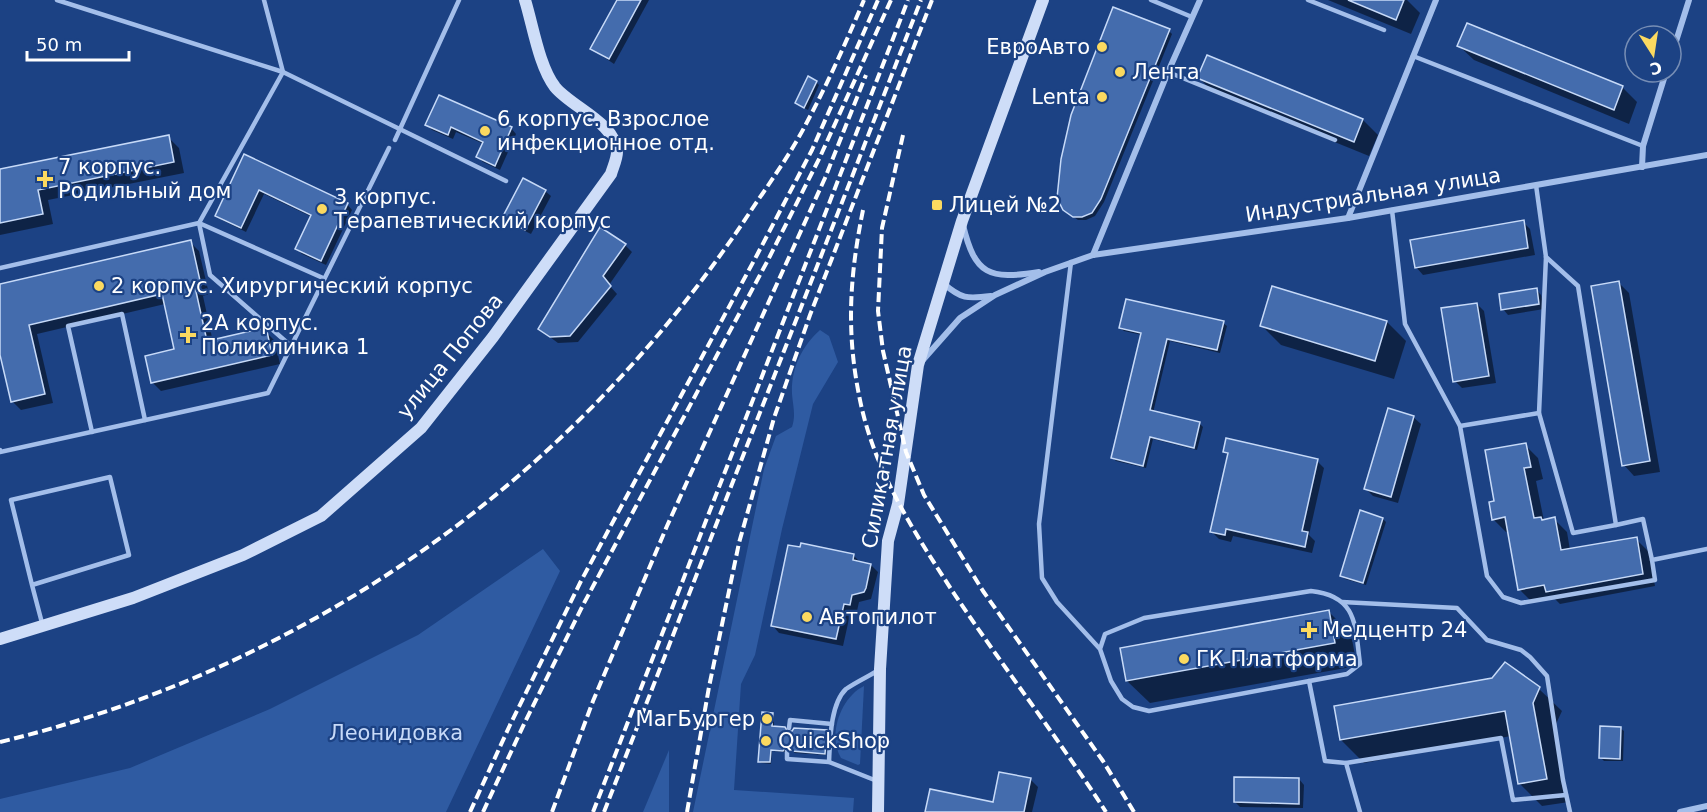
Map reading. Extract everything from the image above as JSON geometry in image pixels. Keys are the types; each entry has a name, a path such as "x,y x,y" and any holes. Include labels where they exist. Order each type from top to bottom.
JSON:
{"street":[{"name":"улица Попова","path":"0,639 133,598 243,555 321,516 421,428 493,337 611,174 617,153 610,132 556,88 546,71 525,0"},
{"name":"Силикатная улица","path":"878,812 880,669 888,541 898,504 918,365 962,221 1043,0"},
{"path":"1094,255 1168,72 1200,0"},
{"path":"1348,218 1436,0"},
{"path":"1681,24 1689,0"},
{"path":"1642,167 1643,146 1662,84"},
{"name":"Индустриальная улица","path":"918,365 960,318 995,295 1045,272 1094,255 1348,218 1707,155"},
{"name":"Индустриальная улица","path":"962,221 974,260 984,268 999,275 1015,276 1045,272"},
{"name":"Индустриальная улица","path":"943,282 964,298 995,295"},
{"path":"1680,812 1707,806"}],"lane":[{"path":"57,0 283,72 506,181"},
{"path":"264,0 283,72 199,223 210,275 291,346"},
{"path":"395,140 459,0"},
{"path":"1151,0 1192,17"},
{"path":"1308,0 1384,30"},
{"path":"1413,56 1643,146"},
{"path":"1168,72 1335,140"},
{"path":"0,451 268,393 389,148"},
{"path":"1392,210 1405,324 1460,426 1487,576 1503,597 1521,603 1655,580 1643,519 1573,533 1539,413 1546,257 1536,185"},
{"path":"0,268 199,223 323,278"},
{"path":"1546,257 1578,286 1616,525"},
{"path":"1071,262 1039,524 1042,578 1057,602 1100,649 1111,681 1122,699 1132,707 1149,711 1347,674 1360,663 1353,615 1342,602 1327,593 1311,591 1144,618 1106,634 1100,649"},
{"path":"92,432 68,326 122,314 146,420"},
{"path":"1460,426 1539,413"},
{"path":"32,585 129,555 110,477 11,500 42,626"},
{"path":"1652,560 1707,549"},
{"path":"1342,602 1457,608 1487,640 1521,650 1530,657 1547,676 1570,812"},
{"path":"829,762 832,724 838,701 845,690 880,669"},
{"path":"1309,681 1325,761 1346,763 1501,738 1513,800 1566,795"},
{"path":"789,728 790,720 832,724"},
{"path":"806,722 806,729"},
{"path":"818,730 819,723"},
{"path":"788,751 787,759 829,762 878,781"},
{"path":"804,752 804,760"},
{"path":"816,761 817,753"},
{"path":"1346,763 1360,812"}],"green space":[{"path":"820,330 829,336 838,362 813,404 782,529 755,655 741,684 734,790 854,798 853,812 693,812 764,469 776,436 792,427 793,375 803,350"},
{"name":"Леонидовка","path":"543,549 560,571 446,812 0,812 0,799 130,768 270,709 418,635"},
{"path":"864,686 860,764 858,765 841,758 835,739 843,708 856,691"},
{"path":"669,750 669,812 643,812"}],"building":[{"path":"617,0 641,0 609,59 590,49"},
{"path":"1348,0 1404,0 1396,20"},
{"name":"Лента","path":"1113,7 1170,29 1101,199 1092,213 1082,217 1073,217 1063,210 1057,198 1061,159 1071,115"},
{"path":"1467,23 1623,86 1614,110 1457,46"},
{"path":"1207,55 1363,119 1354,142 1197,78"},
{"path":"808,76 817,81 804,108 795,103"},
{"name":"6 корпус. Взрослое инфекционное отд.","path":"439,95 512,127 495,166 476,157 483,142 451,127 448,135 425,125"},
{"name":"7 корпус. Родильный дом","path":"169,135 174,162 38,190 43,214 0,223 0,169"},
{"name":"3 корпус. Терапевтический корпус","path":"244,154 348,203 321,261 295,249 311,215 259,190 241,228 215,216"},
{"path":"523,178 546,190 525,230 502,218"},
{"path":"1524,220 1528,248 1415,268 1410,240"},
{"path":"600,227 626,244 603,276 611,286 570,336 550,337 538,329"},
{"path":"191,240 201,285 195,287 207,341 264,328 267,331 272,355 151,383 145,356 174,349 162,294 29,325 45,394 11,402 0,355 0,284"},
{"path":"1619,281 1650,461 1622,466 1591,286"},
{"path":"1272,286 1387,321 1375,361 1260,326"},
{"path":"1537,288 1539,304 1501,310 1499,294"},
{"path":"1126,299 1224,321 1217,350 1167,339 1150,410 1200,422 1194,448 1150,437 1143,466 1111,458 1141,333 1119,328"},
{"path":"1477,303 1489,376 1453,382 1441,308"},
{"path":"1388,408 1414,416 1391,497 1364,489"},
{"path":"1226,438 1318,459 1302,531 1308,532 1305,547 1226,529 1225,535 1210,532 1228,453 1223,452"},
{"path":"1526,443 1531,467 1524,468 1534,518 1541,517 1542,520 1555,517 1561,550 1637,537 1643,574 1546,592 1544,585 1518,590 1505,517 1492,520 1489,502 1494,501 1485,450"},
{"path":"1360,510 1383,518 1363,583 1340,576"},
{"path":"801,543 854,554 853,560 871,564 864,592 852,595 850,605 844,604 836,639 771,626 788,545 800,547"},
{"path":"1329,610 1335,643 1126,681 1120,648"},
{"path":"1505,662 1540,687 1533,703 1547,779 1518,784 1505,711 1340,740 1334,706 1492,678"},
{"path":"762,712 773,713 772,726 785,727 788,732 794,728 827,730 825,754 792,751 790,747 786,747 783,751 771,750 770,762 758,762"},
{"path":"1600,726 1621,727 1620,759 1599,758"},
{"path":"999,772 1031,778 1024,812 925,812 930,789 993,802"},
{"path":"1234,777 1299,778 1299,804 1234,802"}],"railway":[{"path":"0,742 114,709 224,665 328,611 427,548 519,475 604,394 682,305 752,209 794,146 814,109 864,0"},
{"path":"470,812 581,581 812,150 878,0"},
{"path":"483,812 583,605 768,260 820,157 891,0"},
{"path":"593,812 908,0"},
{"path":"604,812 921,0"},
{"path":"687,812 709,687 739,543 774,418 810,315 932,0"},
{"path":"552,812 593,701 667,526 825,178 866,75"},
{"path":"903,135 882,228 878,311 883,351 906,452 924,495 983,591 1103,761 1134,812"},
{"path":"863,210 855,257 851,302 852,348 865,423 874,449 910,524 940,571 1106,812"}],"place":[{"name":"ЕвроАвто","path":"1102,47"},
{"name":"Лента","path":"1120,72"},
{"name":"Lenta","path":"1102,97"},
{"name":"6 корпус. Взрослое инфекционное отд.","path":"485,131"},
{"name":"7 корпус. Родильный дом","path":"45,179"},
{"name":"Лицей №2","path":"937,205"},
{"name":"3 корпус. Терапевтический корпус","path":"322,209"},
{"name":"2 корпус. Хирургический корпус","path":"99,286"},
{"name":"2А корпус. Поликлиника 1","path":"188,335"},
{"name":"Автопилот","path":"807,617"},
{"name":"Медцентр 24","path":"1309,630"},
{"name":"ГК Платформа","path":"1184,659"},
{"name":"МагБургер","path":"767,719"},
{"name":"QuickShop","path":"766,741"}]}
